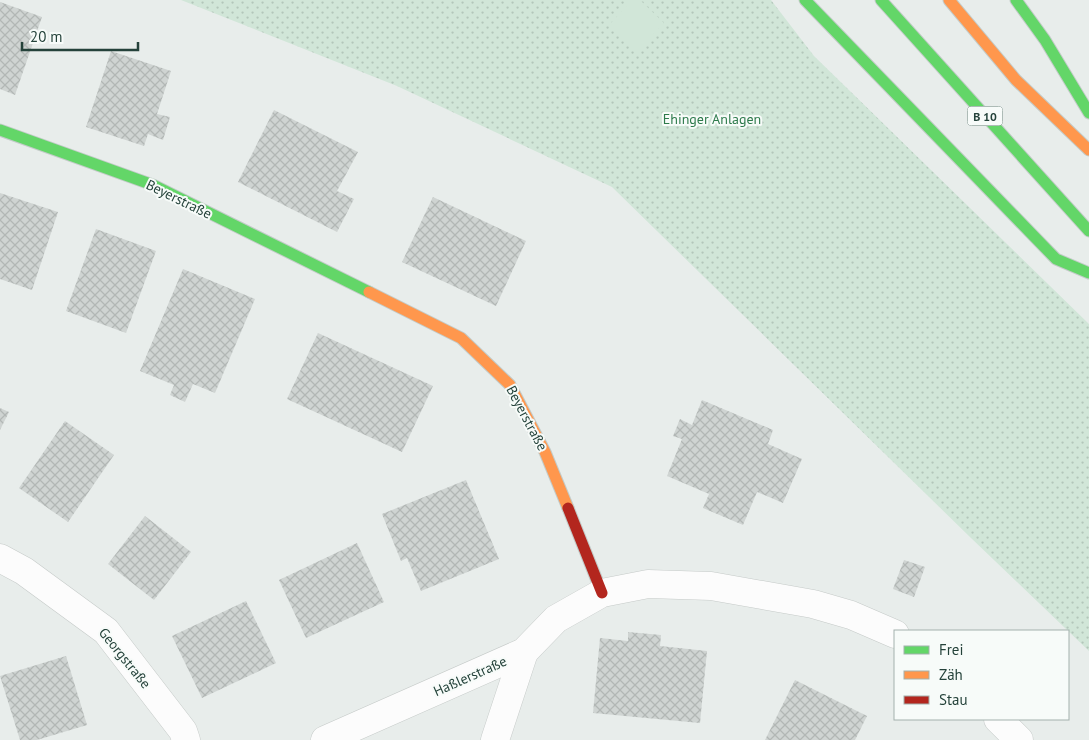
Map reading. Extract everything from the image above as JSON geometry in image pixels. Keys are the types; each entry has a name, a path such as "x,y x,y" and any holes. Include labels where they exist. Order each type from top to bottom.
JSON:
{"main road":[{"path":"805,0 1056,259 1089,272"},
{"name":"B 10","path":"881,0 1089,232"},
{"path":"949,0 1016,80 1089,150"},
{"path":"1016,0 1045,40 1089,113"},
{"name":"Beyerstraße","path":"0,130 153,185 461,338 510,385 545,452 602,593"}],"street":[{"name":"Georgstraße","path":"0,558 24,571 106,631 183,731 186,740"},
{"path":"602,593 648,584 711,586 813,604 851,616 894,634"},
{"name":"Haßlerstraße","path":"325,740 524,652 556,619 602,593"},
{"path":"495,740 524,652"},
{"path":"999,720 1019,740"}],"green space":[{"name":"Ehinger Anlagen","path":"181,0 771,0 814,56 1089,324 1089,651 612,187 397,86"},
{"path":"632,0 640,0 664,23 638,51 609,25"}],"building":[{"path":"0,2 42,17 15,95 0,89"},
{"path":"111,51 171,71 157,114 170,117 163,140 148,134 144,146 86,127"},
{"path":"274,110 358,152 337,191 354,199 337,232 238,182"},
{"path":"0,193 58,212 32,290 0,279"},
{"path":"433,197 526,241 496,306 402,262"},
{"path":"96,229 156,251 126,333 66,311"},
{"path":"183,269 255,299 215,393 193,384 185,402 170,395 174,385 140,371"},
{"path":"318,333 433,386 402,452 287,399"},
{"path":"702,400 773,430 768,444 802,459 783,503 757,492 743,525 703,508 709,494 667,476 682,439 673,436 680,419 692,425"},
{"path":"0,408 9,412 0,430"},
{"path":"65,421 114,455 68,522 19,488"},
{"path":"466,480 499,559 421,591 407,558 401,561 382,514"},
{"path":"145,516 191,552 154,600 108,564"},
{"path":"357,543 384,602 306,638 279,580"},
{"path":"904,560 925,567 914,597 893,589"},
{"path":"246,601 276,663 202,698 172,636"},
{"path":"628,632 661,635 660,646 707,651 700,723 593,713 600,638 628,641"},
{"path":"66,656 87,725 37,740 20,740 0,676"},
{"path":"795,680 867,716 855,740 765,740"}],"traffic: fast":[{"path":"805,0 1056,259 1089,273"},
{"path":"881,0 1089,231"},
{"path":"1016,0 1045,40 1089,113"},
{"path":"0,130 153,185 369,292"}],"traffic: slow":[{"path":"949,0 1016,80 1089,150"},
{"path":"369,292 461,338 510,385 545,452 568,508"}],"traffic: jam":[{"path":"568,508 602,593"}]}
